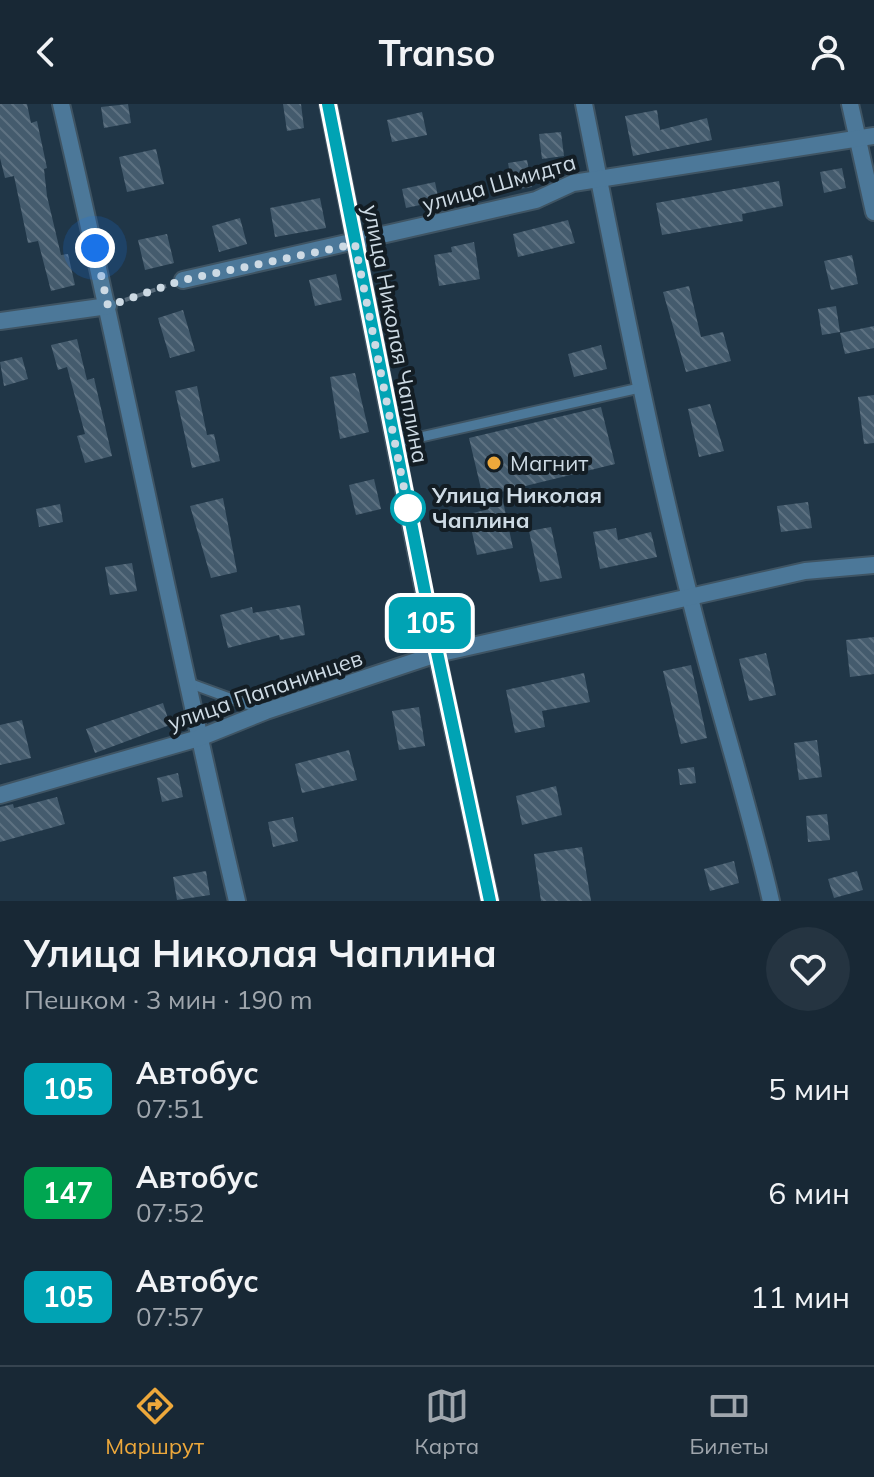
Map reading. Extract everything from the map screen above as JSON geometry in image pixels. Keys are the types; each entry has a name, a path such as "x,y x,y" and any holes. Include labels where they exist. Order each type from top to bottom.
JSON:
{"street":[{"path":"61,104 108,306 186,682 237,901"},
{"name":"улица Николая Чаплина","path":"328,104 394,443 490,901"},
{"path":"584,104 597,179 690,600 719,709 748,799 771,901"},
{"path":"850,104 874,212"},
{"name":"улица Шмидта","path":"183,280 355,244 536,200 573,183 874,136"},
{"path":"0,321 108,306"},
{"name":"улица Папанинцев","path":"0,795 199,738 266,711 437,654 690,600 805,571 874,565"}],"lane":[{"path":"394,443 644,387"},
{"path":"186,682 266,711"}],"path":[{"path":"108,306 183,280"}],"building":[{"path":"0,104 27,104 31,123 37,121 47,168 44,169 47,196 61,255 68,254 75,285 51,291 38,241 28,243 14,176 5,178 0,158"},
{"path":"128,104 131,123 104,128 101,107"},
{"path":"283,104 301,104 304,128 287,131"},
{"path":"657,110 660,130 707,118 712,140 633,156 625,116"},
{"path":"422,112 427,135 392,142 387,120"},
{"path":"561,132 564,156 542,159 539,134"},
{"path":"156,149 164,184 127,192 119,157"},
{"path":"527,160 532,187 513,190 508,163"},
{"path":"842,168 846,188 824,193 820,172"},
{"path":"779,181 783,206 742,214 743,221 662,235 656,203"},
{"path":"435,182 439,201 406,208 402,189"},
{"path":"320,198 326,228 275,237 270,208"},
{"path":"240,218 247,244 219,252 212,226"},
{"path":"568,220 575,243 518,257 513,234"},
{"path":"167,234 174,263 145,270 138,240"},
{"path":"474,242 480,279 439,286 434,255 452,252 451,247"},
{"path":"852,255 858,284 831,290 824,261"},
{"path":"336,274 342,300 315,306 309,280"},
{"path":"689,286 701,337 723,332 731,361 686,372 663,292"},
{"path":"836,306 840,332 822,335 818,309"},
{"path":"183,310 195,351 170,358 158,318"},
{"path":"874,326 874,348 845,354 840,333"},
{"path":"77,339 87,380 94,378 112,456 85,463 77,436 85,434 67,367 58,370 51,345"},
{"path":"601,345 607,369 574,377 568,354"},
{"path":"22,357 28,379 4,386 0,362"},
{"path":"355,373 369,432 340,439 330,377"},
{"path":"197,386 207,435 214,434 220,461 192,468 175,391"},
{"path":"874,395 874,443 864,444 858,397"},
{"path":"710,404 724,451 699,457 688,409"},
{"path":"601,407 615,464 501,492 513,548 477,555 468,514 486,510 469,438"},
{"path":"374,479 381,509 356,515 349,485"},
{"path":"223,498 237,572 211,578 190,506"},
{"path":"808,502 812,528 781,532 777,506"},
{"path":"60,504 63,522 39,527 36,509"},
{"path":"551,527 562,578 540,582 529,531"},
{"path":"616,528 618,540 651,532 657,557 600,569 593,532"},
{"path":"132,563 137,591 110,595 105,567"},
{"path":"300,605 305,635 280,640 279,635 228,648 220,615 252,607 253,613"},
{"path":"874,637 874,674 850,677 846,640"},
{"path":"766,653 776,695 749,701 739,659"},
{"path":"691,665 707,738 681,744 663,671"},
{"path":"584,673 590,702 542,711 545,727 515,733 506,690"},
{"path":"163,703 170,725 95,753 86,729"},
{"path":"419,707 425,746 399,750 392,711"},
{"path":"22,720 31,758 0,765 0,725"},
{"path":"817,740 822,777 799,780 794,743"},
{"path":"349,750 357,780 302,793 295,764"},
{"path":"694,767 696,783 680,785 678,769"},
{"path":"178,773 183,797 162,802 157,778"},
{"path":"556,786 562,815 522,825 516,796"},
{"path":"57,797 65,824 0,842 0,807 13,804 14,808"},
{"path":"827,814 830,840 808,842 806,816"},
{"path":"293,817 298,841 273,847 268,822"},
{"path":"582,847 591,901 541,901 534,854"},
{"path":"734,861 739,883 710,891 704,869"},
{"path":"206,871 210,895 177,900 173,877"},
{"path":"857,871 863,890 834,898 828,879"}],"bus line":[{"name":"105","path":"328,104 434,638 490,901"}],"place":[{"name":"Магнит","path":"494,463"},
{"name":"Улица Николая Чаплина","path":"408,508"}],"route":[{"path":"95,248 108,306 183,280 355,244 408,508"}]}
